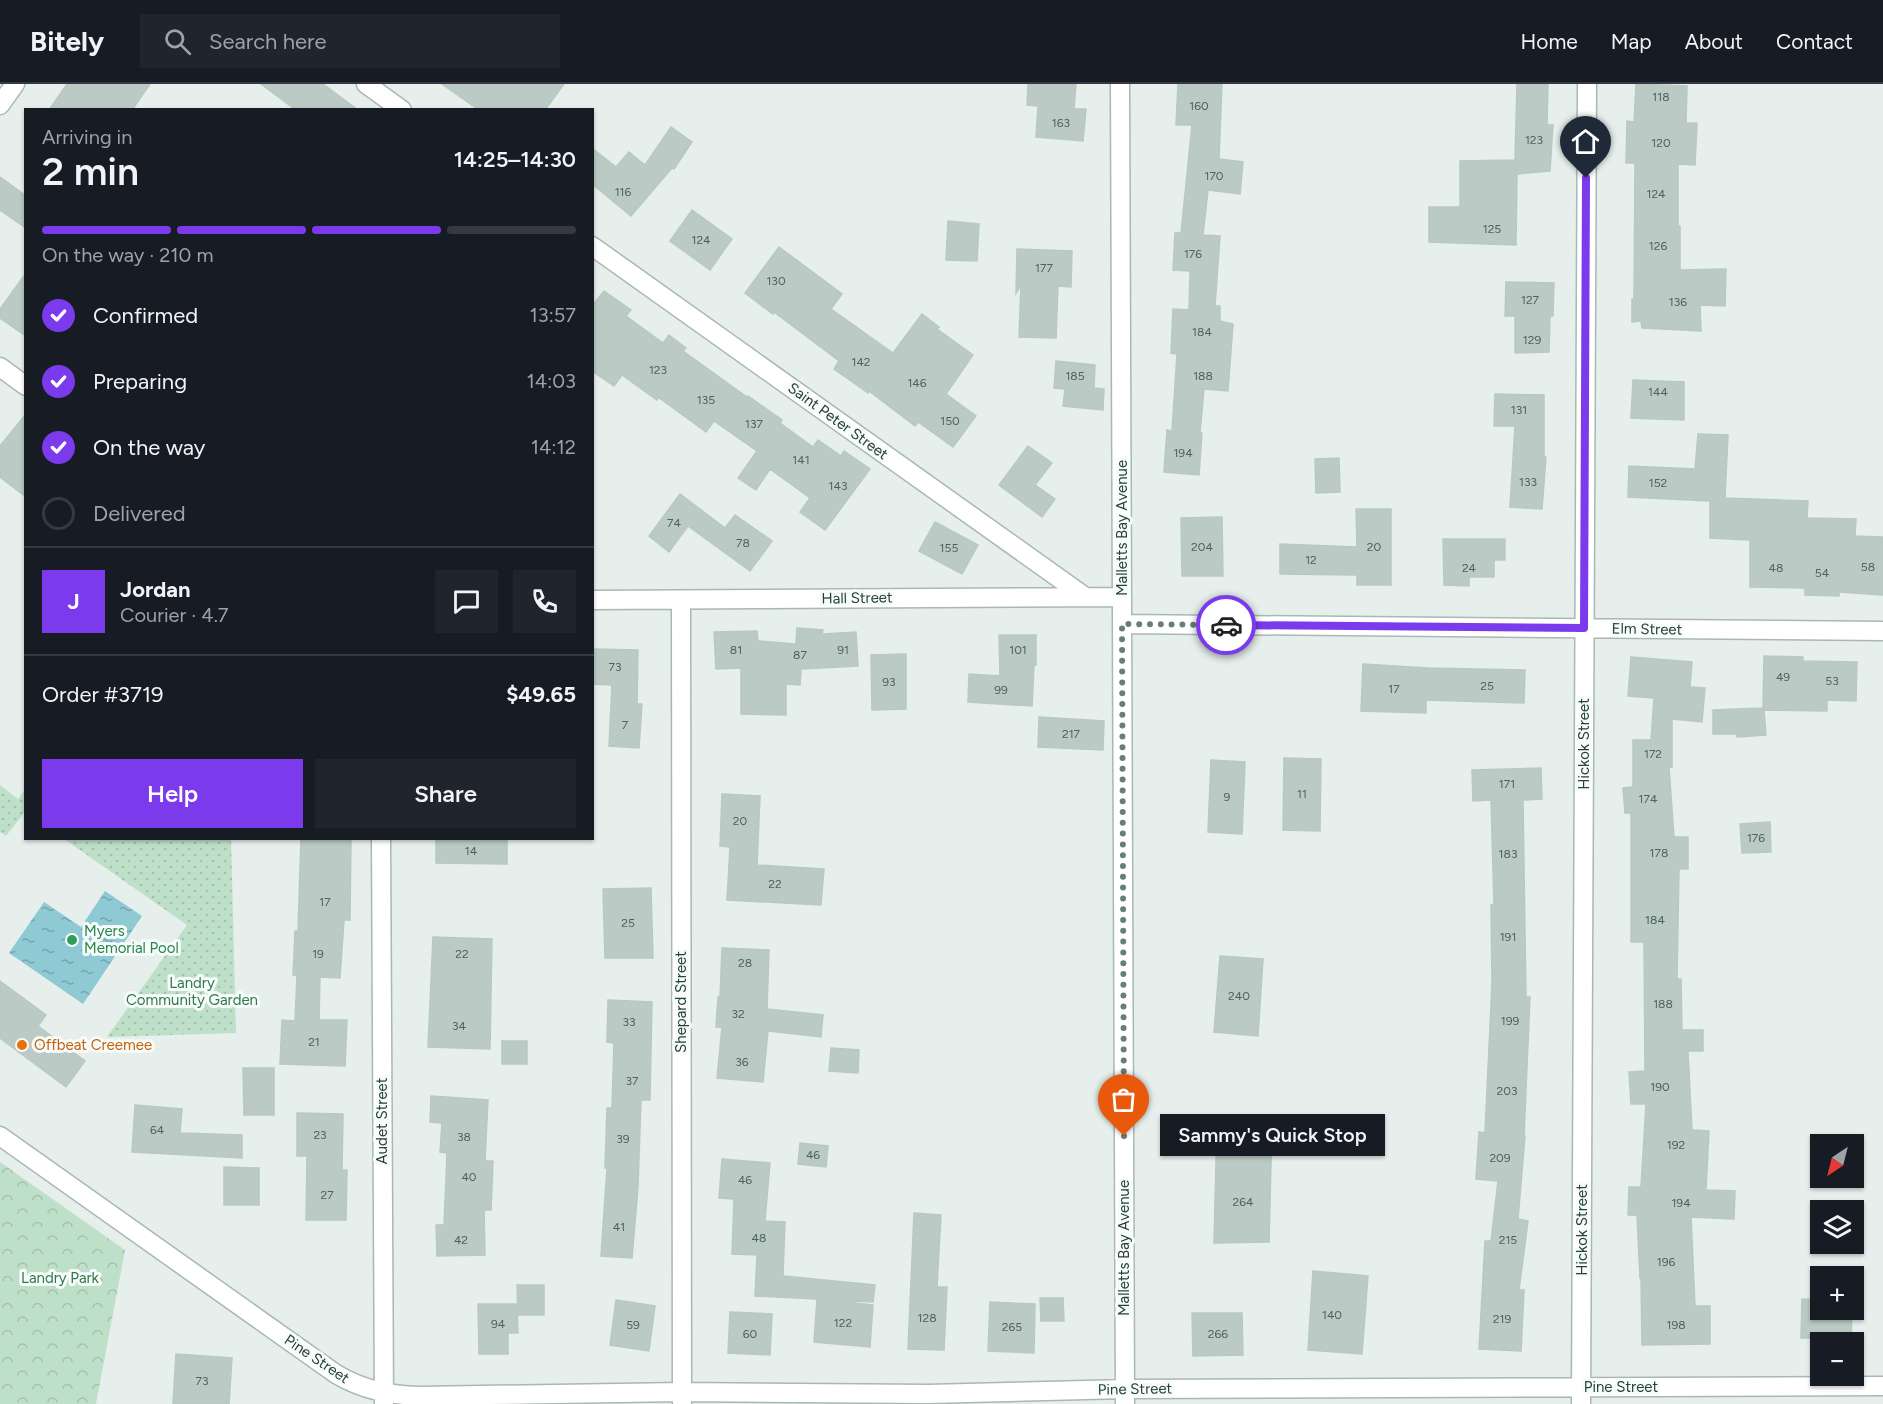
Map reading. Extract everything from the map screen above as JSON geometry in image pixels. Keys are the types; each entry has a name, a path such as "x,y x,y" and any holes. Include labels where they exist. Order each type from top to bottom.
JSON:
{"street":[{"path":"0,105 15,84"},
{"path":"366,84 399,108"},
{"name":"Malletts Bay Avenue","path":"1120,84 1125,1396"},
{"name":"Hickok Street","path":"1581,1396 1587,84"},
{"name":"Saint Peter Street","path":"594,247 1084,596"},
{"path":"0,367 24,385"},
{"name":"Hall Street","path":"594,600 1122,597"},
{"name":"Shepard Street","path":"681,600 682,1398"},
{"name":"Elm Street","path":"1122,624 1883,631"},
{"name":"Audet Street","path":"381,840 384,1399"},
{"name":"Pine Street","path":"0,1136 336,1374 384,1399 420,1396 682,1398 928,1394 1581,1396 1883,1386"}],"green space":[{"path":"0,785 18,799 24,790 24,813 6,836 0,832"},
{"name":"Landry Community Garden","path":"65,840 231,840 236,1033 107,1037 187,925"},
{"name":"Landry Park","path":"0,1162 125,1250 96,1404 0,1404"}],"water":[{"name":"Myers Memorial Pool","path":"105,891 142,916 83,1004 9,953 44,902 81,927"}],"building":[{"path":"67,84 150,84 133,108 50,108"},
{"path":"261,84 323,84 355,108 293,108"},
{"path":"442,84 564,84 546,108 476,108"},
{"path":"1028,84 1076,84 1074,109 1086,109 1083,141 1036,137 1038,106 1027,105"},
{"path":"1178,84 1222,84 1219,159 1243,162 1240,194 1208,190 1203,235 1220,236 1215,306 1220,306 1220,321 1233,324 1228,391 1204,389 1199,475 1164,472 1167,430 1172,431 1177,354 1171,353 1173,309 1189,310 1190,271 1173,270 1175,233 1181,233 1192,125 1176,125"},
{"path":"1517,84 1548,84 1547,125 1553,125 1550,171 1517,174 1516,245 1429,242 1429,207 1460,207 1460,161 1515,160"},
{"path":"1636,84 1687,86 1686,123 1697,123 1695,165 1678,164 1680,270 1726,269 1725,306 1700,305 1701,331 1642,328 1641,321 1632,322 1635,163 1626,163 1627,121 1634,122"},
{"path":"671,127 692,142 674,169 672,168 631,216 594,186 594,150 616,167 629,152 645,165"},
{"path":"0,177 24,195 24,227 0,210"},
{"path":"692,210 732,239 710,270 670,241"},
{"path":"948,221 979,224 977,261 946,260"},
{"path":"779,247 842,294 831,309 893,353 922,314 939,327 937,329 973,355 946,394 976,416 953,447 918,422 915,426 869,391 868,393 834,369 839,361 745,293"},
{"path":"1017,249 1072,251 1071,287 1058,286 1056,338 1019,337 1021,285 1016,293"},
{"path":"24,276 24,335 0,318 0,309"},
{"path":"1506,282 1554,283 1549,352 1515,353 1515,316 1505,316"},
{"path":"604,291 631,310 626,316 663,343 669,335 686,348 683,351 782,420 780,423 813,447 818,440 841,456 844,451 870,469 825,530 800,512 810,498 770,469 756,490 738,478 757,451 714,421 706,432 658,397 657,400 622,375 614,386 594,372 594,304"},
{"path":"1056,361 1095,365 1094,388 1104,389 1103,410 1063,406 1065,389 1054,388"},
{"path":"1633,380 1684,382 1684,420 1631,418"},
{"path":"1495,394 1544,395 1544,457 1546,457 1542,509 1510,507 1515,426 1494,426"},
{"path":"24,416 24,495 0,477 0,446"},
{"path":"1698,434 1728,435 1725,498 1808,501 1807,518 1856,519 1855,536 1883,537 1883,595 1839,592 1839,596 1805,595 1805,588 1750,587 1750,540 1710,538 1710,501 1628,497 1629,466 1695,469"},
{"path":"1028,446 1052,463 1035,485 1055,499 1042,517 999,485"},
{"path":"1339,458 1340,492 1316,493 1315,459"},
{"path":"680,494 725,528 735,515 772,541 750,571 688,526 669,552 649,536"},
{"path":"1356,509 1391,509 1391,585 1357,585 1357,575 1280,574 1280,544 1357,547"},
{"path":"1222,517 1223,576 1182,576 1181,518"},
{"path":"935,522 978,545 962,574 919,551"},
{"path":"1443,539 1505,539 1505,560 1494,560 1494,577 1469,577 1469,586 1444,585"},
{"path":"797,628 823,630 822,634 856,632 858,666 801,669 800,685 786,684 786,715 741,714 741,668 716,669 714,632 757,631 758,641 796,644"},
{"path":"999,635 1036,635 1032,706 968,702 969,674 1000,676"},
{"path":"594,649 638,650 637,704 642,704 639,748 609,746 612,685 594,684"},
{"path":"906,654 906,709 872,710 871,655"},
{"path":"1764,656 1803,657 1803,661 1857,662 1856,701 1827,700 1827,711 1764,710 1766,735 1737,737 1737,734 1713,734 1713,710 1763,708"},
{"path":"1631,657 1692,662 1690,687 1705,688 1702,722 1672,719 1672,767 1669,767 1674,837 1688,837 1688,869 1679,869 1677,979 1681,979 1682,1030 1703,1030 1703,1051 1688,1051 1692,1130 1709,1131 1706,1190 1735,1191 1734,1219 1691,1217 1695,1306 1710,1306 1710,1344 1642,1345 1637,1215 1628,1215 1629,1187 1641,1187 1646,1104 1631,1104 1629,1072 1645,1071 1644,942 1631,942 1631,813 1625,813 1623,788 1633,787 1633,740 1651,740 1654,698 1628,696"},
{"path":"1363,664 1525,670 1524,703 1426,700 1426,713 1361,711"},
{"path":"1039,717 1104,721 1103,750 1038,747"},
{"path":"1284,758 1321,759 1320,831 1283,830"},
{"path":"1211,760 1245,762 1242,834 1208,832"},
{"path":"1541,768 1542,799 1523,800 1526,997 1530,997 1525,1136 1518,1219 1528,1221 1519,1290 1524,1290 1521,1351 1479,1349 1485,1241 1491,1241 1498,1181 1476,1179 1479,1132 1485,1133 1492,983 1491,905 1494,905 1491,800 1473,801 1472,770"},
{"path":"722,794 760,796 757,865 824,869 821,905 727,900 730,847 720,846"},
{"path":"1770,822 1771,852 1742,853 1740,824"},
{"path":"301,840 351,840 350,920 344,920 340,978 320,977 319,1020 347,1020 345,1066 280,1064 282,1020 295,1021 297,975 293,975 295,931 298,931"},
{"path":"436,840 507,840 507,864 436,863"},
{"path":"651,888 653,958 605,958 603,889"},
{"path":"433,937 492,939 490,1049 428,1047"},
{"path":"722,948 769,950 767,1009 823,1015 821,1037 768,1031 763,1082 717,1078 722,1027 716,1027"},
{"path":"1220,956 1263,959 1258,1036 1214,1032"},
{"path":"0,981 46,1015 38,1026 85,1061 66,1087 0,1038"},
{"path":"608,1000 652,1002 650,1100 641,1100 638,1187 632,1258 601,1256 607,1168 605,1168 607,1108 612,1108 614,1043 607,1042"},
{"path":"502,1041 527,1041 527,1064 502,1064"},
{"path":"831,1048 859,1050 858,1073 829,1071"},
{"path":"243,1068 274,1068 274,1115 244,1115"},
{"path":"431,1096 488,1100 485,1161 493,1161 491,1210 484,1210 485,1255 437,1256 436,1225 444,1225 447,1153 440,1152 442,1123 430,1122"},
{"path":"135,1105 182,1109 180,1133 242,1135 242,1158 132,1152"},
{"path":"297,1113 343,1114 342,1170 347,1170 346,1220 306,1220 307,1156 297,1156"},
{"path":"1217,1121 1272,1123 1269,1242 1214,1243"},
{"path":"800,1143 828,1146 826,1167 798,1164"},
{"path":"722,1159 770,1163 765,1221 785,1222 783,1276 875,1285 873,1302 854,1301 854,1303 873,1305 870,1347 814,1342 817,1299 755,1296 757,1255 732,1254 734,1199 719,1198"},
{"path":"224,1167 259,1168 259,1205 224,1205"},
{"path":"914,1213 941,1215 937,1287 947,1287 944,1350 908,1349"},
{"path":"1313,1271 1368,1276 1362,1354 1308,1350"},
{"path":"517,1285 544,1285 544,1315 518,1315"},
{"path":"1040,1298 1063,1298 1064,1321 1041,1321"},
{"path":"1802,1299 1810,1299 1810,1320 1852,1320 1851,1332 1810,1332 1810,1338 1801,1338"},
{"path":"616,1300 655,1306 649,1351 610,1345"},
{"path":"990,1302 1035,1304 1034,1353 988,1351"},
{"path":"478,1304 517,1304 518,1333 508,1333 508,1354 479,1354"},
{"path":"730,1312 772,1314 770,1355 728,1353"},
{"path":"1192,1313 1242,1313 1243,1355 1193,1356"},
{"path":"176,1354 232,1358 229,1404 173,1404"}],"way so far":[{"path":"1124,1136 1122,624 1226,625"}],"place":[{"name":"Myers Memorial Pool","path":"72,940"},
{"name":"Offbeat Creemee","path":"22,1045"},
{"name":"Sammy's Quick Stop","path":"1124,1136"}],"route":[{"path":"1226,625 1584,628 1586,178"}]}
